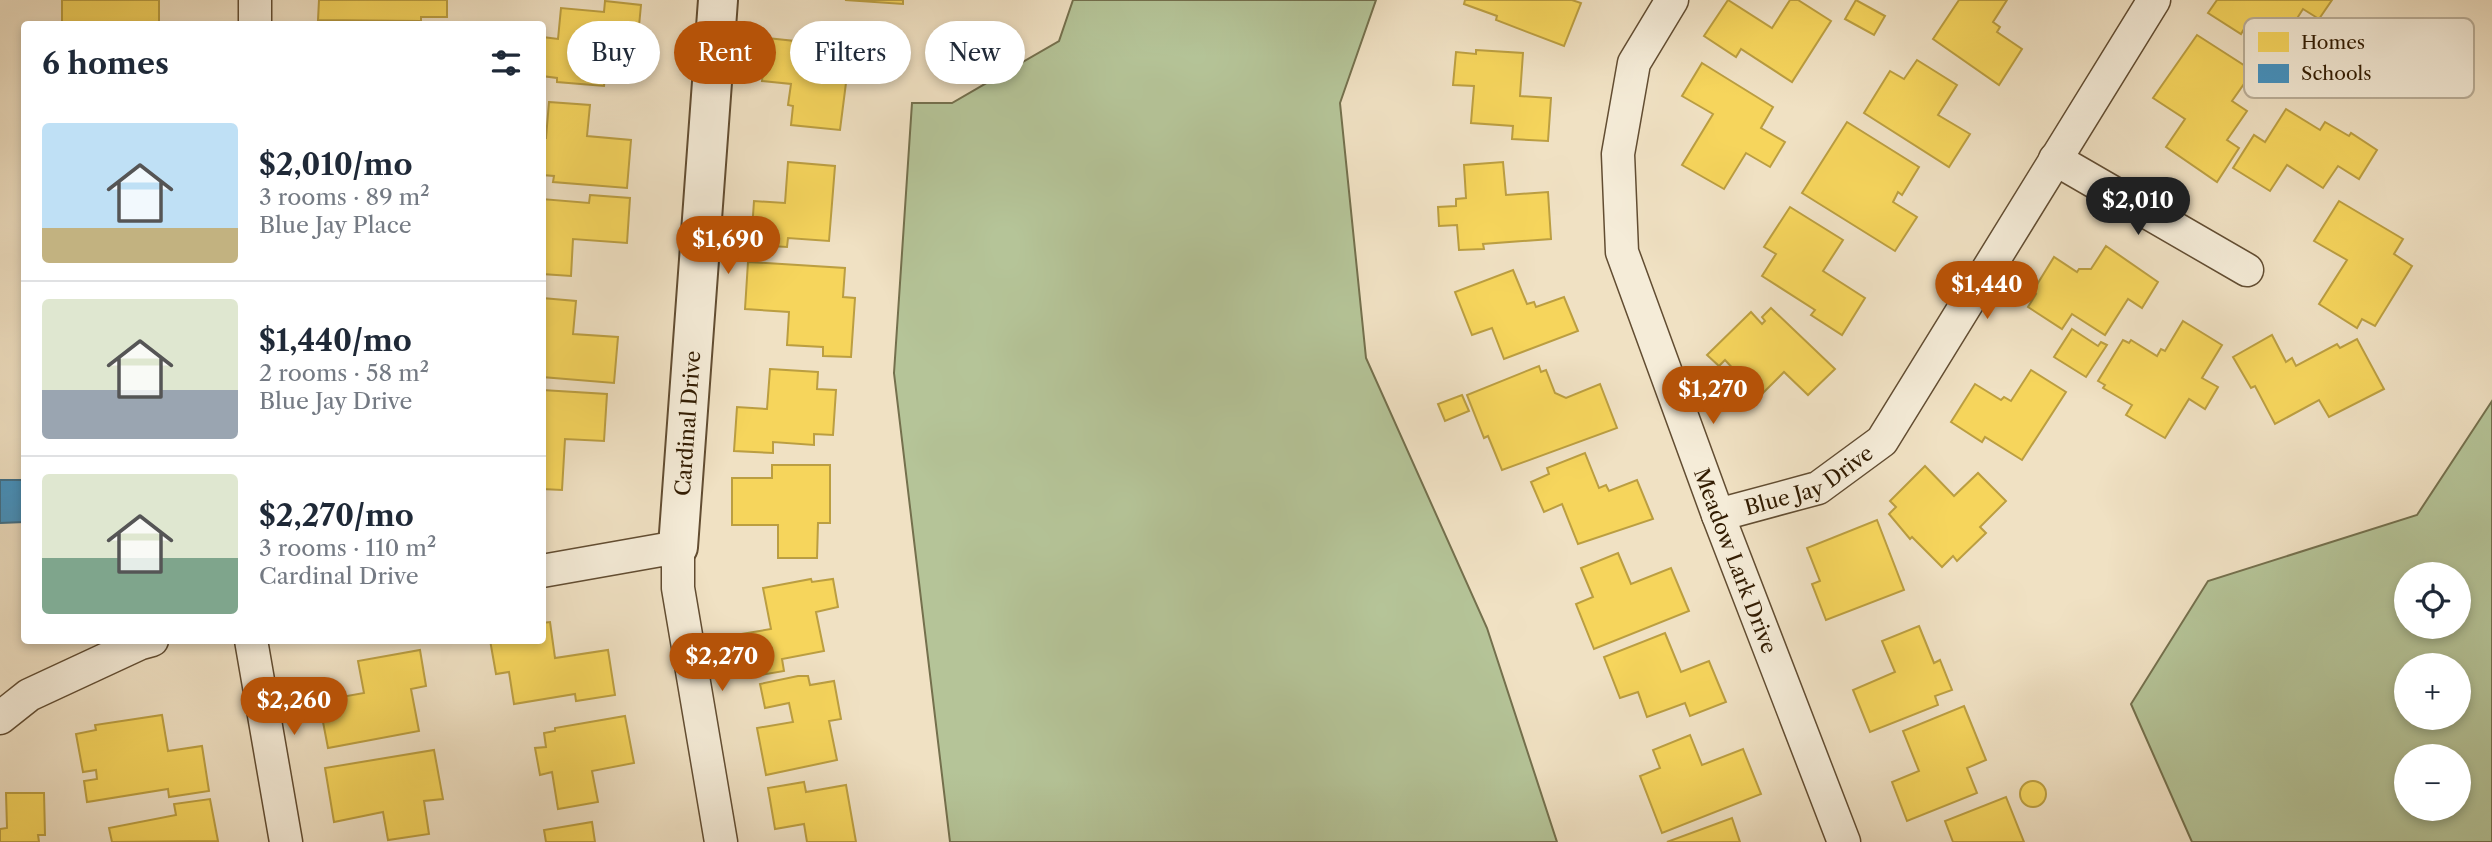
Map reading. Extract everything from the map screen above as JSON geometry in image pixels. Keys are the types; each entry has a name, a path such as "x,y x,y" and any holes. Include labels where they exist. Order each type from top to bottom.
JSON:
{"street":[{"path":"255,0 255,21"},
{"name":"Cardinal Drive","path":"718,0 678,547 678,588 720,842"},
{"name":"Meadow Lark Drive","path":"1672,0 1633,63 1618,154 1622,252 1717,515 1844,842"},
{"name":"Blue Jay Drive","path":"1717,515 1818,488 1882,441 2154,0"},
{"path":"2055,159 2247,270"},
{"path":"546,570 678,547"},
{"path":"0,718 29,695 143,644"},
{"path":"252,644 286,842"}],"green space":[{"path":"1073,0 1376,0 1340,103 1366,358 1487,628 1557,842 950,842 894,373 912,103 952,103 985,84 1025,84 1025,61 1059,41"},
{"path":"2492,401 2492,842 2192,842 2131,704 2208,581 2417,515"}],"building: Homes":[{"path":"62,0 159,0 159,21 62,21"},
{"path":"319,0 447,0 447,17 421,17 421,21 318,20"},
{"path":"845,0 903,0 903,4"},
{"path":"1465,0 1572,0 1581,3 1564,46 1496,20 1497,16 1464,4"},
{"path":"1728,0 1772,28 1790,0 1798,0 1831,21 1792,82 1741,49 1736,57 1704,36"},
{"path":"1856,0 1885,16 1874,35 1845,19"},
{"path":"1959,0 2007,0 1993,22 2000,27 1997,32 2022,49 1999,85 1933,39"},
{"path":"2217,0 2332,0 2320,18 2303,9 2297,18 2244,18 2241,34 2208,13"},
{"path":"605,1 641,5 639,21 567,21 567,83 546,77 546,38 558,39 561,8 604,12"},
{"path":"2197,35 2244,65 2244,84 2232,101 2247,111 2227,140 2239,148 2217,182 2166,147 2185,119 2153,98"},
{"path":"776,39 790,40 790,84 776,82"},
{"path":"1476,50 1523,53 1520,96 1551,98 1548,141 1512,139 1513,126 1471,123 1474,86 1453,85 1456,52 1476,54"},
{"path":"1917,60 1957,85 1938,115 1970,134 1949,167 1864,113 1890,71 1904,79"},
{"path":"1702,63 1773,107 1761,128 1785,142 1770,167 1746,153 1724,189 1682,165 1713,114 1682,96"},
{"path":"791,84 846,84 840,130 791,125 793,106 788,105"},
{"path":"549,102 590,105 587,136 631,140 627,188 553,182 554,176 546,175"},
{"path":"2286,109 2320,130 2325,122 2349,136 2351,133 2377,150 2359,179 2338,166 2323,188 2287,165 2270,191 2233,168 2254,135 2265,142"},
{"path":"1847,122 1919,167 1902,195 1898,192 1893,202 1917,217 1895,251 1802,193"},
{"path":"788,162 835,166 829,241 788,238 787,247 751,245 754,201 785,203"},
{"path":"1503,162 1506,195 1548,192 1551,239 1483,244 1484,249 1459,250 1457,225 1439,226 1438,207 1456,206 1456,199 1466,198 1464,165"},
{"path":"590,195 630,198 627,243 573,239 571,276 546,274 546,199 589,203"},
{"path":"2339,201 2403,239 2394,254 2412,266 2375,326 2362,319 2357,328 2319,304 2347,260 2314,241"},
{"path":"1790,207 1843,240 1823,271 1865,298 1842,335 1811,315 1815,310 1762,276 1776,254 1764,247"},
{"path":"2106,246 2158,282 2142,308 2128,299 2105,335 2072,314 2062,329 2028,307 2036,294 2033,291 2054,257 2077,272 2079,269 2091,269"},
{"path":"748,262 845,268 843,297 855,298 851,357 823,356 823,347 787,345 789,312 745,309"},
{"path":"1513,270 1527,304 1534,302 1536,307 1564,297 1578,331 1504,359 1492,328 1472,335 1455,292"},
{"path":"546,298 576,301 573,334 618,337 614,383 546,377"},
{"path":"1771,308 1835,369 1808,395 1784,372 1760,396 1737,376 1739,375 1725,360 1719,366 1707,355 1751,312 1762,324 1765,321 1762,317"},
{"path":"2183,321 2222,345 2202,378 2218,387 2205,409 2189,399 2165,438 2126,415 2132,405 2103,388 2105,385 2098,381 2123,340 2129,343 2131,340 2157,356 2161,349 2165,351"},
{"path":"2072,329 2098,346 2101,342 2107,345 2086,377 2054,357"},
{"path":"2272,335 2286,362 2292,358 2296,366 2337,344 2340,348 2357,339 2384,389 2329,417 2319,400 2275,424 2255,386 2251,388 2233,357"},
{"path":"1539,366 1541,372 1546,370 1555,393 1566,398 1600,384 1617,428 1502,470 1488,436 1484,438 1467,395"},
{"path":"770,369 818,372 817,389 836,390 833,435 814,434 814,445 773,442 773,453 734,451 737,407 767,409"},
{"path":"2031,370 2066,392 2022,460 1985,437 1982,442 1951,422 1975,384 2001,400 2004,397 2011,401"},
{"path":"546,390 607,394 604,441 565,439 562,490 546,489"},
{"path":"1462,395 1469,411 1445,421 1438,404"},
{"path":"1585,453 1599,488 1606,485 1609,491 1637,480 1653,519 1578,544 1562,504 1544,512 1531,482 1549,474 1547,468"},
{"path":"772,465 830,465 830,523 818,523 817,558 778,558 778,525 732,525 732,478 772,478"},
{"path":"1925,466 1954,496 1978,473 2006,501 1980,527 1986,533 1957,561 1953,556 1942,567 1912,537 1910,539 1889,514 1896,507 1890,501"},
{"path":"1877,520 1904,590 1826,620 1812,584 1820,581 1807,548"},
{"path":"1618,553 1631,584 1671,568 1689,611 1594,649 1576,604 1593,597 1581,568"},
{"path":"811,579 812,582 833,579 838,607 816,612 824,651 782,659 784,671 749,677 741,634 771,629 763,588"},
{"path":"546,622 550,622 555,658 608,650 615,695 576,701 575,694 514,704 509,672 496,674 491,644 546,644"},
{"path":"1919,626 1934,663 1940,660 1952,690 1935,696 1938,705 1870,732 1853,690 1895,672 1882,641"},
{"path":"1665,633 1681,672 1709,661 1726,702 1690,716 1685,703 1647,717 1638,692 1620,698 1604,657"},
{"path":"420,650 426,686 411,689 419,731 328,748 319,701 364,693 358,661"},
{"path":"808,676 810,685 834,681 841,719 829,721 837,760 766,775 757,728 793,722 789,703 765,708 760,684"},
{"path":"1964,706 1986,760 1967,768 1977,793 1907,821 1892,782 1919,771 1903,731"},
{"path":"162,715 168,751 202,746 209,791 169,797 168,789 87,802 84,781 97,779 96,770 83,772 76,734 96,730 95,725"},
{"path":"625,716 634,763 592,771 598,802 558,809 552,772 540,775 535,748 546,747 544,733 555,731 555,728"},
{"path":"1690,735 1702,765 1743,749 1761,794 1662,833 1640,776 1660,768 1653,750"},
{"path":"434,750 443,799 424,801 429,834 388,840 383,812 334,822 325,768"},
{"path":"2033,781 2042,785 2046,794 2042,803 2033,807 2024,803 2020,794 2024,785"},
{"path":"804,782 806,792 846,785 856,842 807,842 804,824 775,829 768,788"},
{"path":"6,793 44,793 45,835 38,835 39,842 0,842 0,829 7,828"},
{"path":"2006,797 2024,842 1953,842 1945,821"},
{"path":"210,799 218,841 112,842 109,828 176,815 174,804"},
{"path":"1732,818 1740,842 1667,842"},
{"path":"592,822 595,842 546,842 544,830"}],"building: Schools":[{"path":"0,480 21,480 21,522 0,523"}]}
